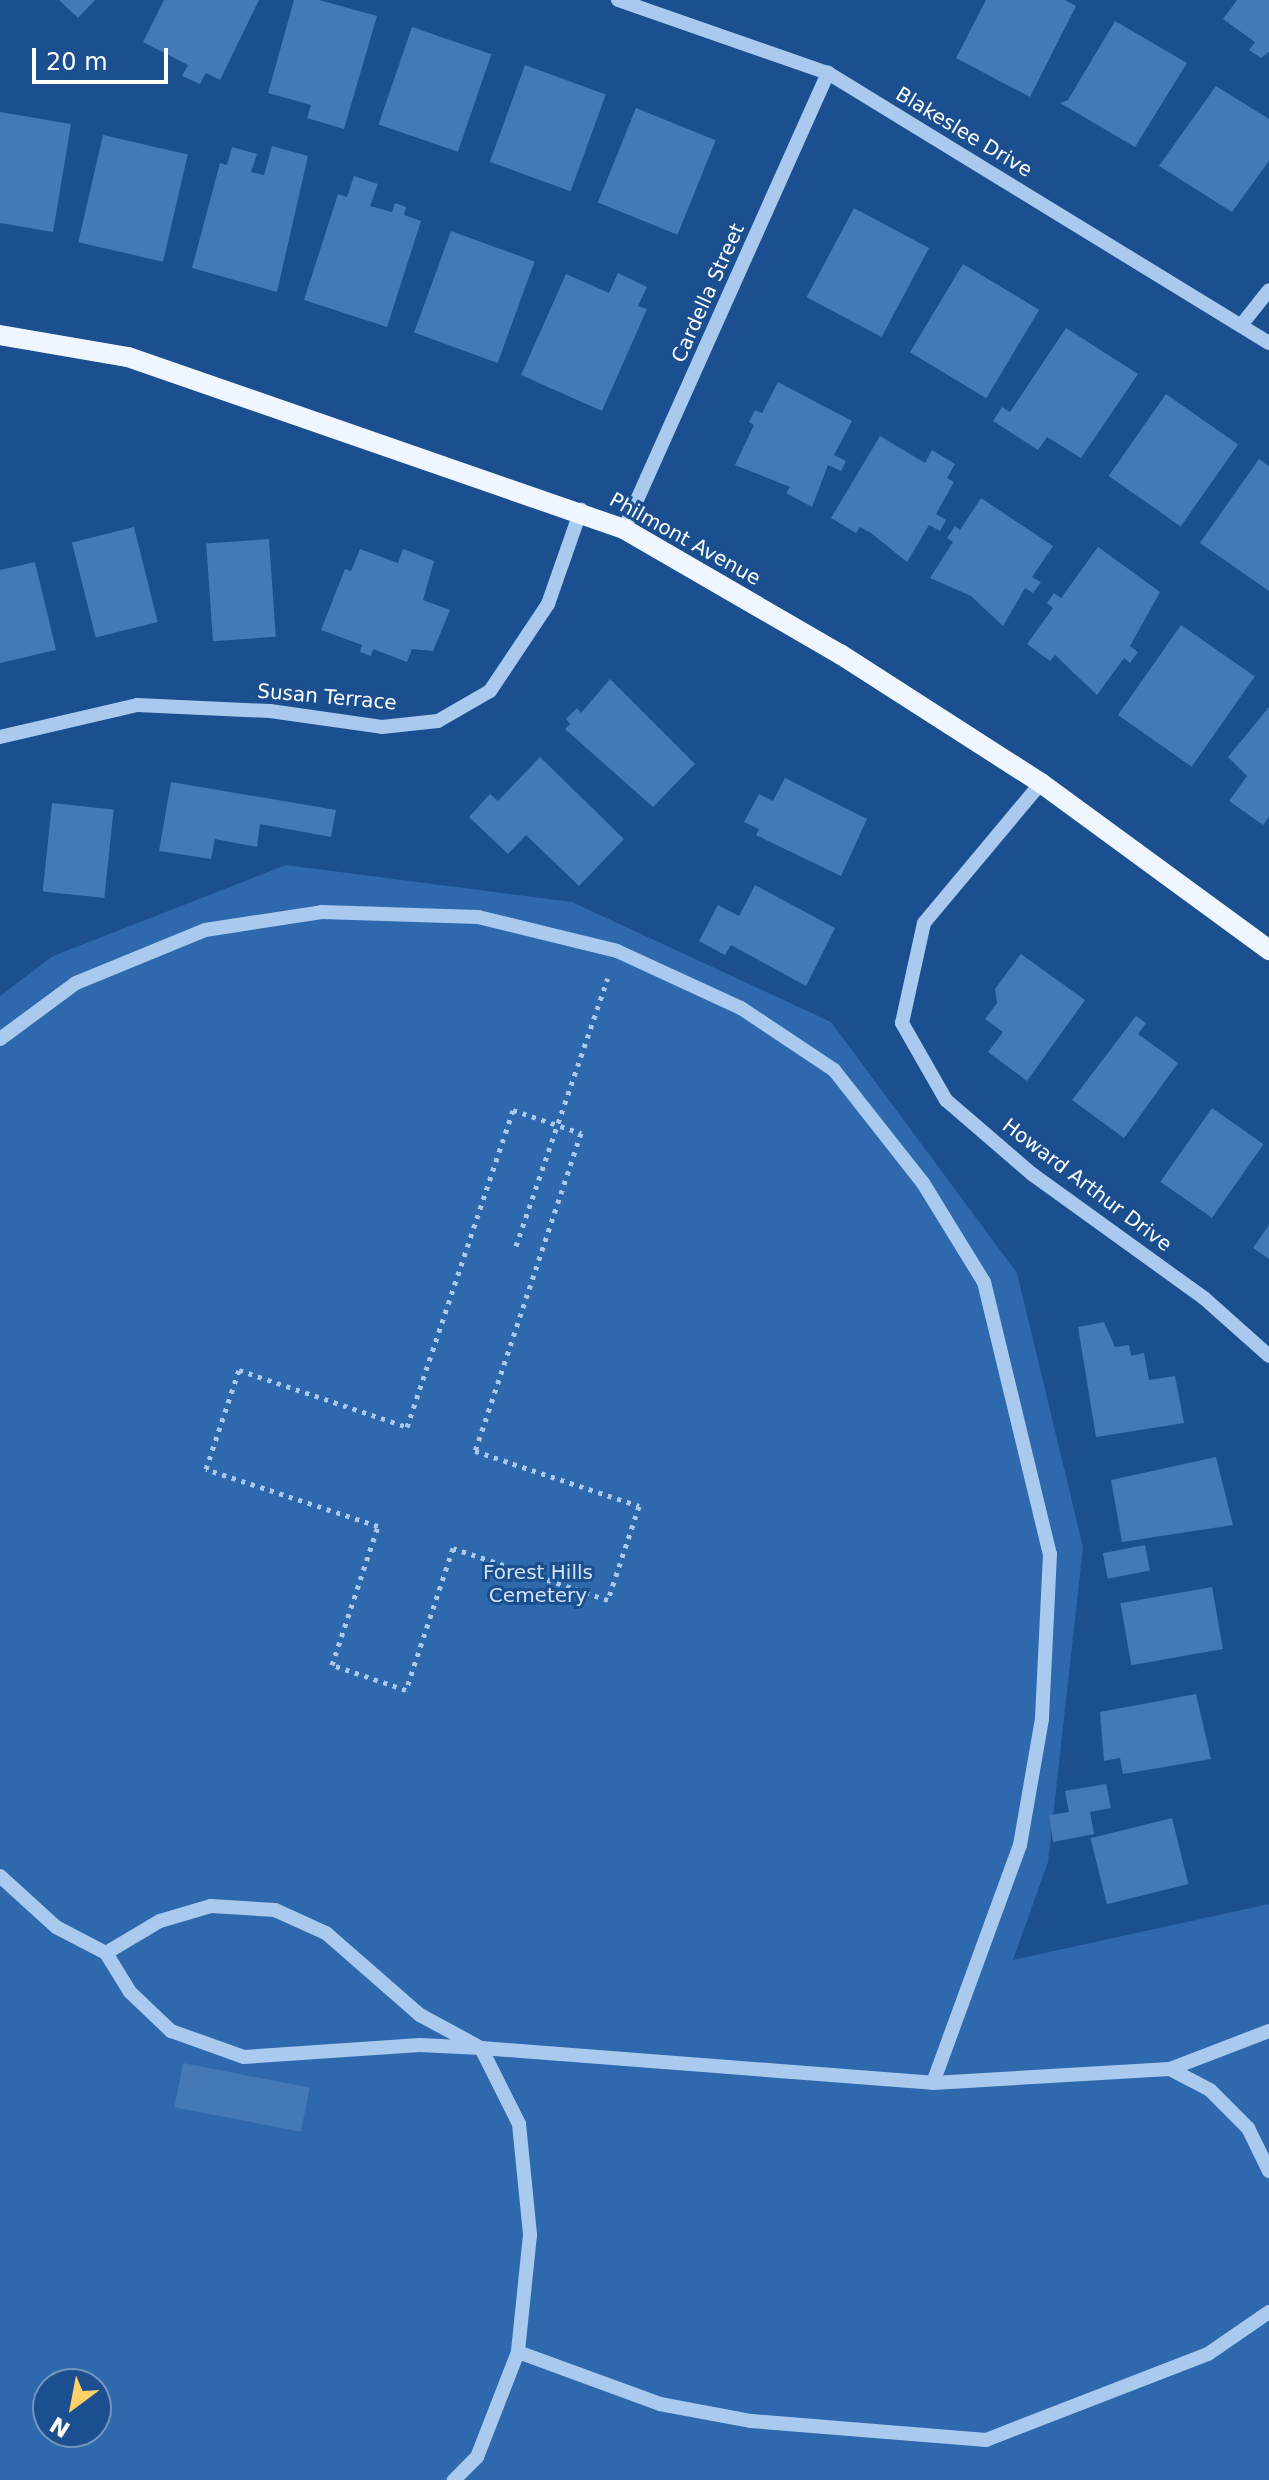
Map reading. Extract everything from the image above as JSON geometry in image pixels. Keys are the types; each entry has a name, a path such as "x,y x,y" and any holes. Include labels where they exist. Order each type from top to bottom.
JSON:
{"main road":[{"name":"Philmont Avenue","path":"0,335 128,357 581,510 624,529 840,654 1041,783 1269,950"}],"street":[{"name":"Blakeslee Drive","path":"618,0 828,73 1269,343"},
{"name":"Cardella Street","path":"624,529 828,73"},
{"path":"1242,324 1269,290"},
{"name":"Susan Terrace","path":"0,737 137,705 270,711 382,727 438,721 490,691 548,604 581,510"},
{"name":"Howard Arthur Drive","path":"1041,783 924,923 902,1023 946,1100 1032,1174 1204,1298 1269,1356"},
{"path":"0,1039 76,983 205,930 322,912 478,917 617,951 741,1008 834,1070 923,1183 984,1282 1050,1554 1042,1719 1020,1845 933,2083"},
{"path":"0,1876 56,1927 106,1953 130,1992 171,2031 244,2057 420,2045 933,2083 1170,2069 1269,2031"},
{"path":"106,1953 160,1921 211,1906 275,1910 326,1933 420,2015 481,2048 519,2124 530,2235 518,2352 477,2457 472,2480"},
{"path":"1170,2069 1210,2090 1248,2128 1269,2171"},
{"path":"518,2352 660,2404 751,2421 986,2440 1208,2354 1269,2312"},
{"path":"454,2480 477,2457"}],"path":[{"path":"516,1246 617,951"},
{"path":"513,1110 556,1125 581,1133 475,1451 639,1506 608,1600 453,1548 406,1690 332,1665 378,1526 206,1469 239,1370 407,1427 513,1110"}],"green space":[{"name":"Forest Hills Cemetery","path":"286,865 572,902 831,1022 1017,1273 1083,1547 1048,1862 1013,1960 1269,1904 1269,2480 0,2480 0,996 53,956"}],"building":[{"path":"59,0 95,0 78,18"},
{"path":"164,0 259,0 220,80 206,73 200,84 182,76 188,65 143,42"},
{"path":"294,0 319,0 377,16 344,129 307,118 311,105 268,93"},
{"path":"986,0 1065,0 1076,6 1030,97 956,58"},
{"path":"1237,0 1269,0 1269,52 1261,58 1249,50 1255,42 1223,19"},
{"path":"1115,21 1187,63 1135,147 1060,103 1068,100"},
{"path":"412,27 491,54 458,152 378,124"},
{"path":"525,65 606,94 571,191 490,162"},
{"path":"1216,86 1269,119 1269,161 1232,212 1159,166"},
{"path":"636,108 716,140 678,235 598,203"},
{"path":"0,112 71,124 53,232 0,223"},
{"path":"103,135 188,155 163,262 78,242"},
{"path":"272,146 308,156 277,292 192,268 220,163 227,165 232,147 257,154 251,172 264,175"},
{"path":"354,176 378,184 370,206 392,212 395,203 406,207 404,215 421,221 387,327 304,300 338,194 347,197"},
{"path":"854,208 929,248 882,337 807,297"},
{"path":"451,231 535,261 498,363 414,332"},
{"path":"963,264 1039,310 986,398 910,352"},
{"path":"618,273 647,287 638,306 647,309 602,411 521,375 566,274 609,293"},
{"path":"1066,328 1138,374 1081,458 1047,437 1038,450 993,421 1002,407 1010,412"},
{"path":"778,382 852,421 834,455 846,461 841,471 828,465 812,507 786,493 790,487 735,465 754,425 749,422 755,410 762,413"},
{"path":"1166,394 1238,444 1181,526 1109,476"},
{"path":"880,436 925,463 932,450 955,464 947,478 954,482 936,514 946,520 940,531 929,525 907,562 871,533 860,527 856,533 831,518"},
{"path":"1259,459 1269,466 1269,591 1200,543"},
{"path":"981,498 1053,546 1032,577 1041,582 1033,593 1025,588 1003,626 971,596 930,578 953,542 947,538 955,526 960,530"},
{"path":"134,527 158,622 96,638 72,542"},
{"path":"269,539 276,637 213,641 206,543"},
{"path":"1098,547 1160,592 1130,646 1138,652 1130,663 1124,658 1097,695 1055,655 1050,661 1027,644 1053,608 1047,603 1054,593 1061,598"},
{"path":"360,549 398,563 403,549 434,561 423,600 450,610 433,651 412,649 407,662 373,649 371,656 360,652 362,645 321,630 345,569 351,571"},
{"path":"35,562 56,650 0,663 0,570"},
{"path":"1181,625 1255,677 1192,767 1118,715"},
{"path":"610,679 695,764 653,807 565,729 570,724 566,719 577,708 581,713"},
{"path":"1269,707 1269,817 1263,825 1229,801 1247,776 1228,757"},
{"path":"540,757 624,839 579,886 526,835 508,854 469,817 490,794 498,801"},
{"path":"785,778 867,819 841,876 756,835 759,829 744,822 759,794 773,801"},
{"path":"171,782 336,810 331,837 260,824 257,847 215,839 211,859 159,851"},
{"path":"52,803 114,809 104,898 43,892"},
{"path":"755,885 835,928 806,986 731,945 725,955 699,941 718,905 739,916"},
{"path":"1021,954 1085,1000 1027,1081 988,1052 1003,1032 985,1019 997,1003 995,989"},
{"path":"1136,1016 1146,1023 1138,1034 1178,1063 1124,1138 1072,1100"},
{"path":"1212,1108 1264,1144 1212,1218 1160,1182"},
{"path":"1269,1225 1269,1259 1253,1248"},
{"path":"1104,1322 1115,1347 1129,1345 1131,1356 1144,1353 1149,1380 1175,1376 1184,1423 1096,1437 1078,1327"},
{"path":"1216,1457 1233,1525 1122,1542 1111,1480"},
{"path":"1145,1545 1150,1571 1108,1579 1103,1553"},
{"path":"1212,1587 1223,1649 1131,1665 1120,1603"},
{"path":"1196,1694 1211,1759 1123,1774 1120,1758 1104,1761 1100,1712"},
{"path":"1106,1784 1111,1808 1090,1812 1094,1834 1053,1842 1049,1815 1069,1812 1065,1791"},
{"path":"1172,1818 1188,1884 1107,1904 1090,1838"},
{"path":"183,2063 310,2088 301,2132 174,2107"}]}
